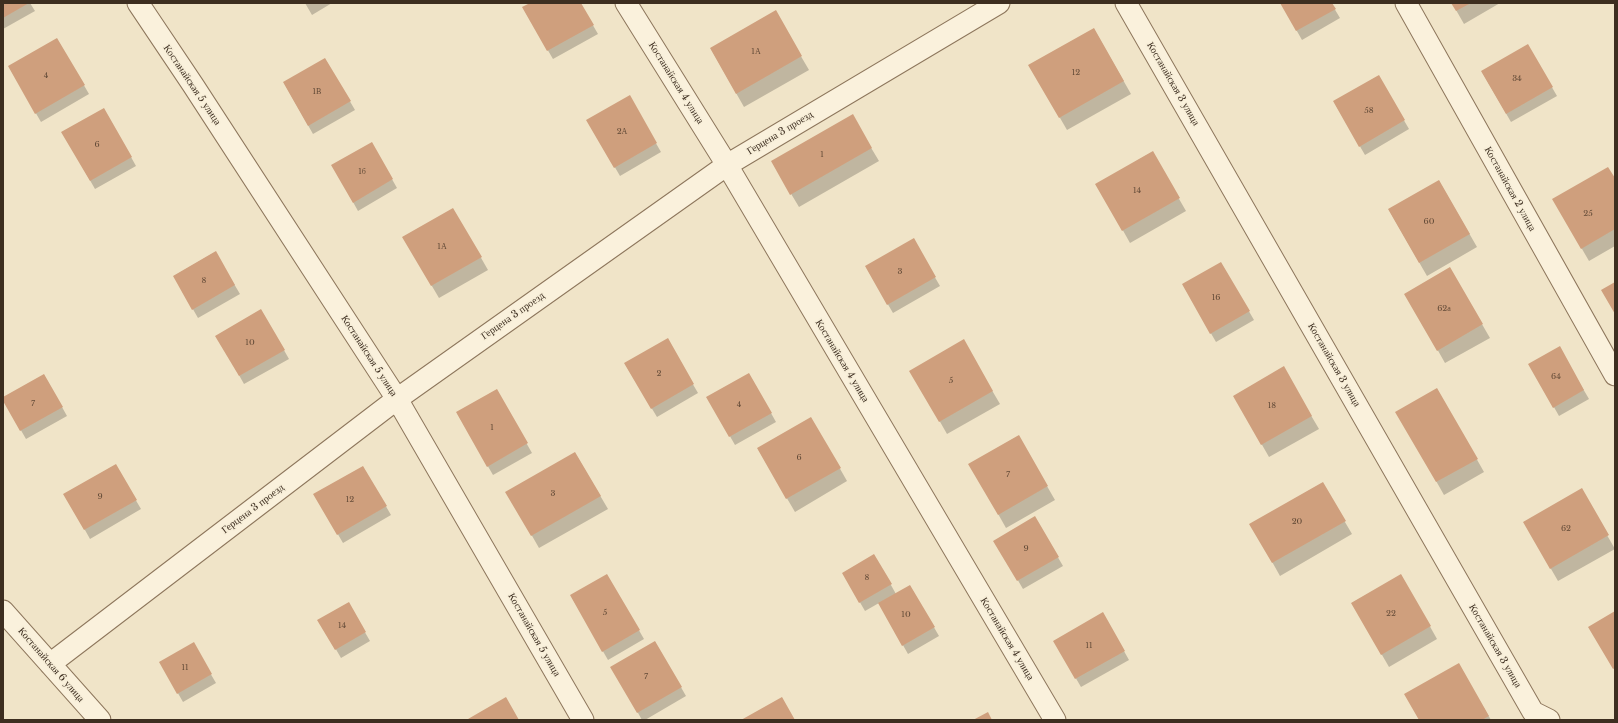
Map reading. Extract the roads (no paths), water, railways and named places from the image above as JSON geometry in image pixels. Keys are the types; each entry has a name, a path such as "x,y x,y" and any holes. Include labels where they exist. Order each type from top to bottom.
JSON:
{"street":[{"name":"Костанайская 5 улица","path":"138,3 193,85 396,399 583,720"},
{"name":"Костанайская 4 улица","path":"626,3 727,165 1055,720"},
{"name":"Герцена 3 проезд","path":"50,664 396,399 727,165 999,3"},
{"name":"Костанайская 3 улица","path":"1126,3 1533,712 1549,720"},
{"name":"Костанайская 2 улица","path":"1406,3 1615,376"},
{"name":"Костанайская 6 улица","path":"3,611 100,720"}]}
